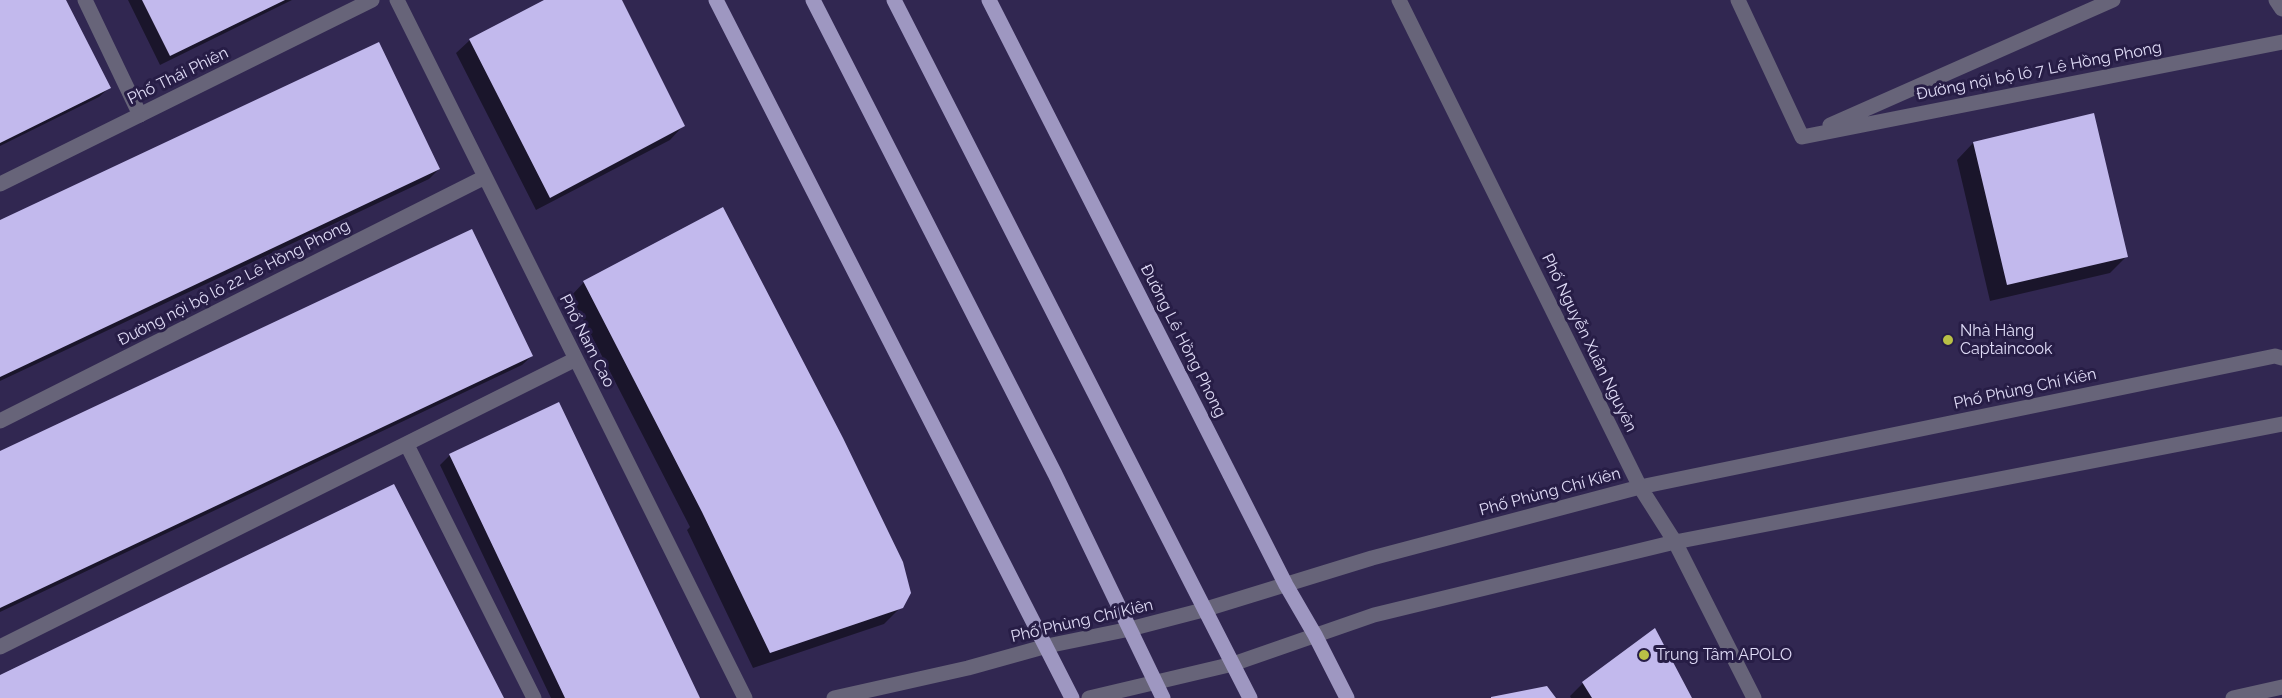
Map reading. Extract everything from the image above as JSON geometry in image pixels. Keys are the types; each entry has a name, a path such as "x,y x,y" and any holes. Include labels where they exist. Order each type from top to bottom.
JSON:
{"main road":[{"path":"716,0 1072,698"},
{"path":"813,0 1055,474 1163,698"},
{"path":"894,0 1203,610 1250,698"},
{"name":"Đường Lê Hồng Phong","path":"989,0 1286,585 1347,698"}],"street":[{"path":"85,0 140,115"},
{"name":"Phố Thái Phiên","path":"0,184 372,0"},
{"name":"Phố Nam Cao","path":"397,0 745,698"},
{"name":"Phố Nguyễn Xuân Nguyên","path":"1399,0 1640,487 1675,542 1754,698"},
{"path":"1738,0 1802,137"},
{"name":"Đường nội bộ lô 7 Lê Hồng Phong","path":"1802,137 2113,0"},
{"path":"2276,0 2282,9"},
{"name":"Đường nội bộ lô 7 Lê Hồng Phong","path":"1802,137 2282,42"},
{"name":"Đường nội bộ lô 22 Lê Hồng Phong","path":"0,421 485,177"},
{"name":"Phố Phùng Chí Kiên","path":"834,698 968,668 1047,646 1130,629 1203,610 1372,558 1640,487 2275,356 2282,358"},
{"path":"0,646 576,359"},
{"path":"1089,698 1233,664 1374,615 1675,542 2282,424"},
{"path":"407,444 534,698"},
{"path":"2233,698 2282,687"}],"building":[{"path":"0,0 66,0 111,88 0,143"},
{"path":"142,0 285,0 170,56"},
{"path":"544,0 622,0 685,126 550,198 469,39"},
{"path":"379,42 440,169 0,377 0,220"},
{"path":"2094,113 2128,257 2007,285 1973,142"},
{"path":"723,207 843,438 903,562 911,593 903,608 770,653 702,512 583,281"},
{"path":"472,229 533,356 0,608 0,451"},
{"path":"559,402 700,698 565,698 449,454"},
{"path":"394,484 504,698 0,698 0,675"},
{"name":"Trung Tâm APOLO","path":"1655,628 1692,698 1592,698 1582,682"},
{"path":"1547,686 1556,698 1491,698 1491,697"}],"place":[{"name":"Nhà Hàng Captaincook","path":"1948,340"},
{"name":"Trung Tâm APOLO","path":"1644,655"}]}
